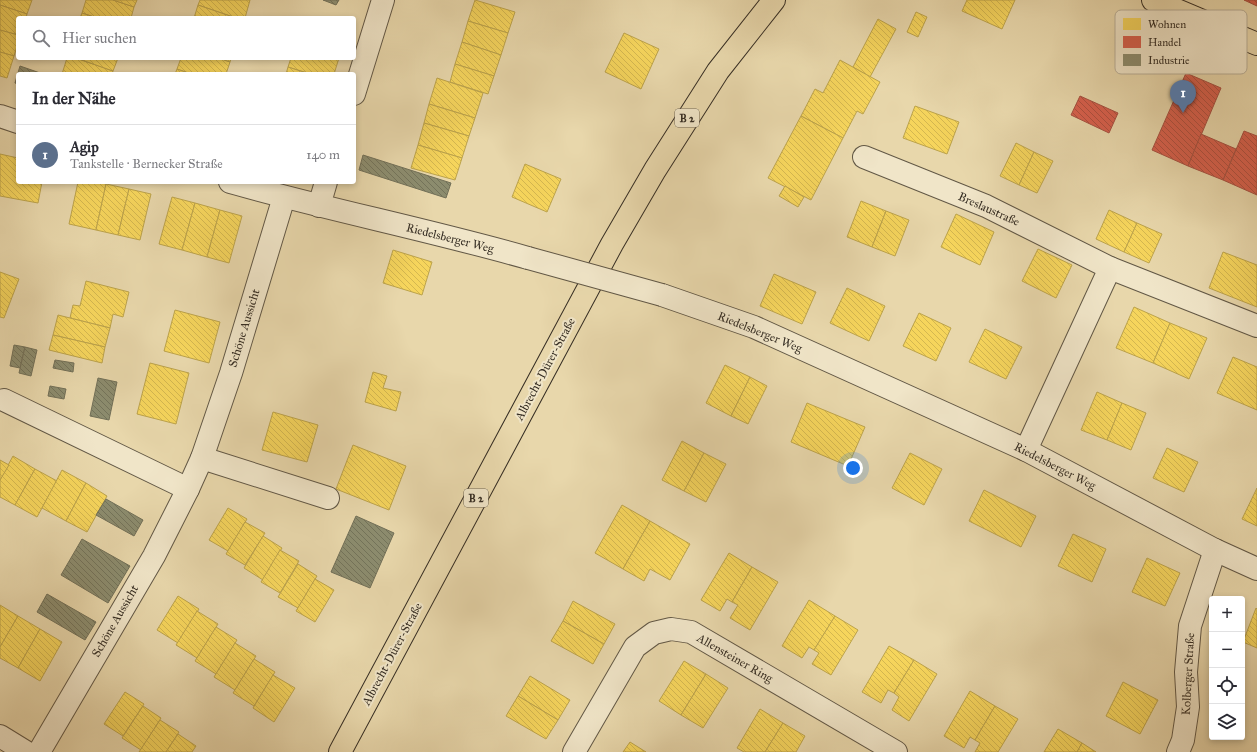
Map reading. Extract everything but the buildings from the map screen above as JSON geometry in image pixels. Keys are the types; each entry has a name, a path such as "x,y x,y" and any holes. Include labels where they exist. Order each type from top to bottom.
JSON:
{"main road":[{"name":"Albrecht-Dürer-Straße","path":"340,752 612,244 651,177 718,71 774,0"},
{"path":"1153,0 1177,10"},
{"path":"1247,40 1257,44"}],"street":[{"path":"356,88 383,0"},
{"path":"0,116 16,121"},
{"name":"Breslaustraße","path":"864,157 986,206 1110,268 1257,326"},
{"name":"Riedelsberger Weg","path":"237,184 319,206 485,246 662,295 754,327 1026,450 1215,550 1257,569"},
{"path":"319,206 325,184"},
{"name":"Schöne Aussicht","path":"39,752 154,556 202,458 231,372 284,197"},
{"path":"1026,450 1110,268"},
{"path":"4,400 188,488"},
{"path":"202,458 328,498"},
{"name":"Kolberger Straße","path":"1178,752 1183,740 1188,707 1186,672 1190,626 1215,550"},
{"name":"Allensteiner Ring","path":"574,752 634,647 654,633 671,629 691,632 896,752"},
{"path":"0,736 26,752"}],"place":[{"name":"Agip","path":"1183,113"}]}
